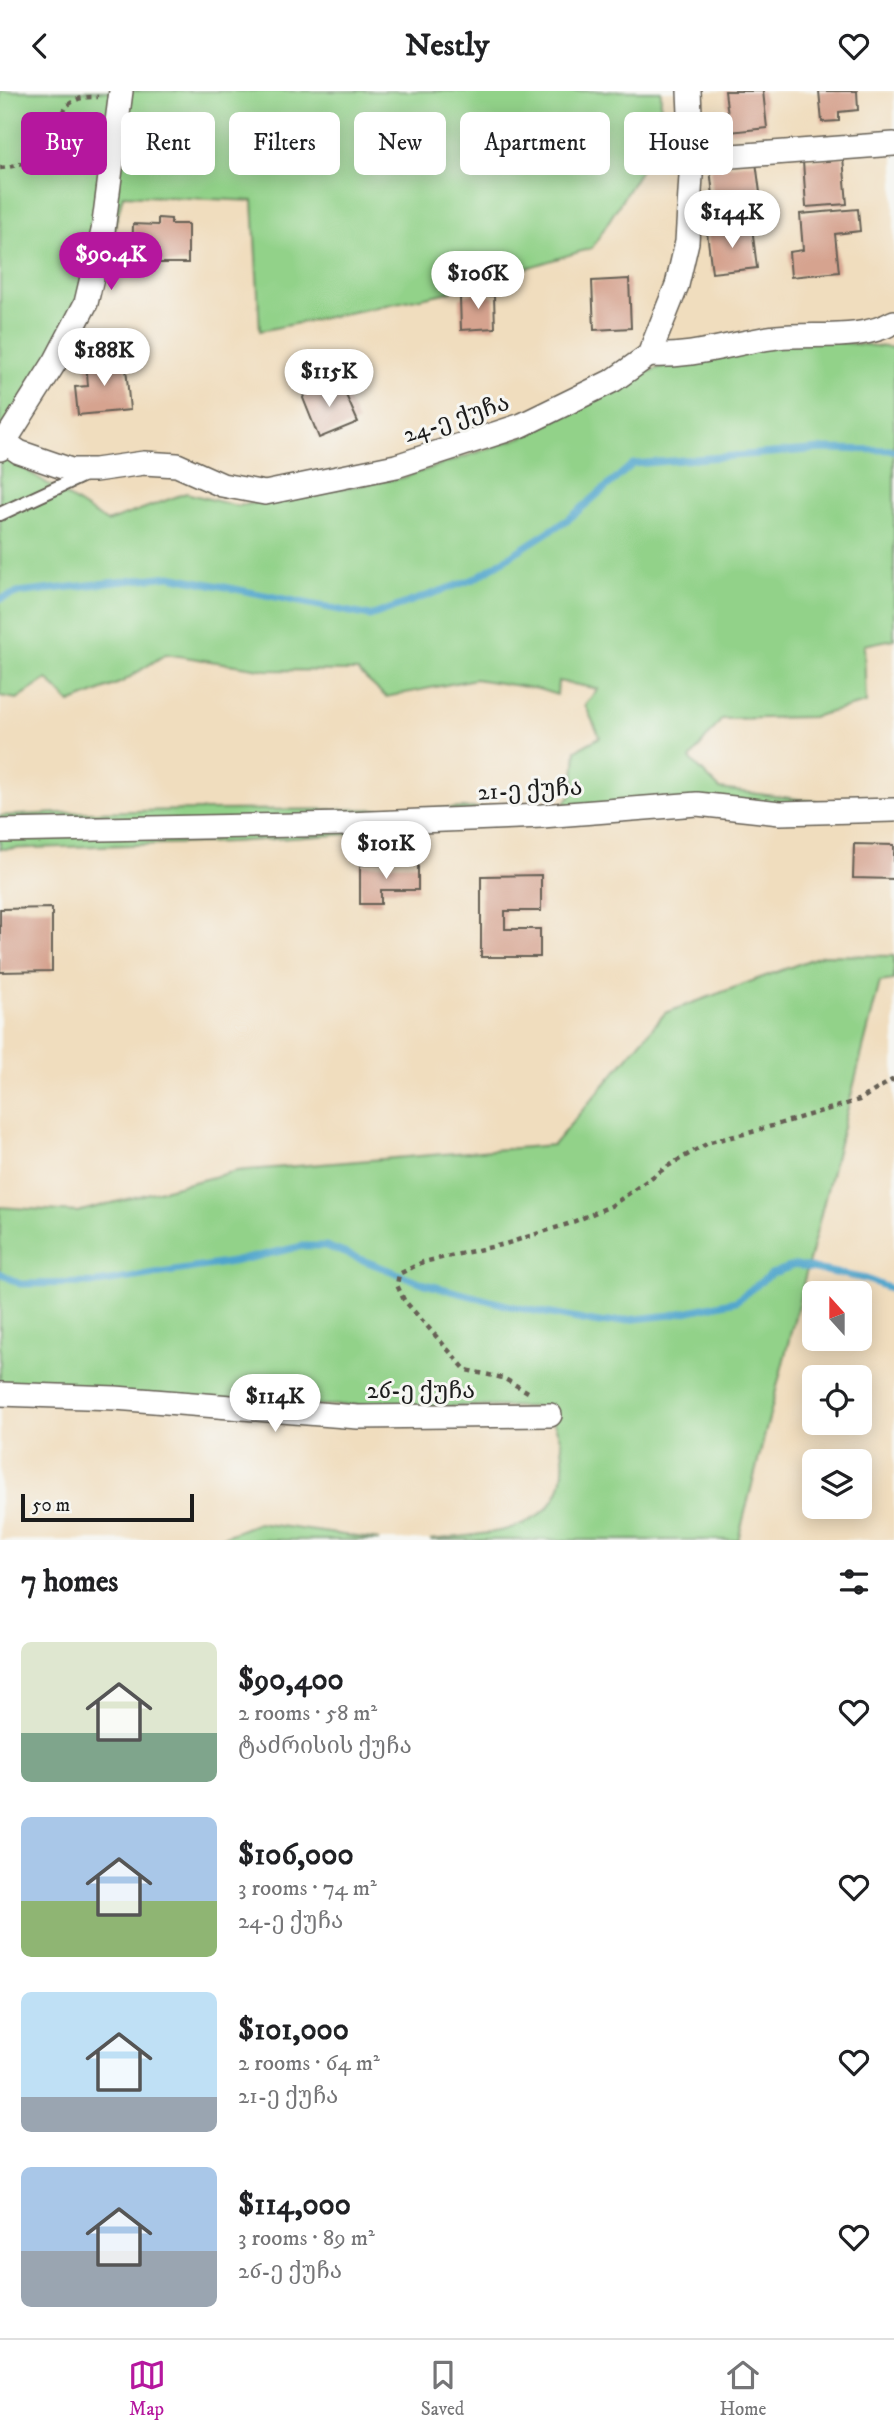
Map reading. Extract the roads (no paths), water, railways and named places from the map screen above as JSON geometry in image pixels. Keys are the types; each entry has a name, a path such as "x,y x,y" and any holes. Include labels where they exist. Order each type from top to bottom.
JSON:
{"street":[{"path":"689,91 690,112"},
{"path":"3,446 86,303 103,231 121,94"},
{"path":"733,156 894,144"},
{"path":"691,175 687,242 677,285 649,355 678,357 776,337 889,329"},
{"name":"24-ე ქუჩა","path":"3,446 71,470 95,470 145,463 177,465 222,485 265,493 396,466 522,425 614,380 649,355"},
{"name":"21-ე ქუჩა","path":"0,831 375,823 542,816 697,804 780,813 894,810"},
{"name":"26-ე ქუჩა","path":"0,1394 115,1398 358,1417 550,1415"}],"lane":[{"path":"0,514 95,470"}],"waterway":[{"path":"0,599 17,593 170,576 370,616 474,579 570,518 633,464 822,449 894,450"},
{"path":"0,1273 20,1284 97,1283 232,1262 303,1246 326,1246 425,1284 514,1307 599,1323 671,1315 736,1301 771,1274 795,1265 866,1279 894,1290"}]}
